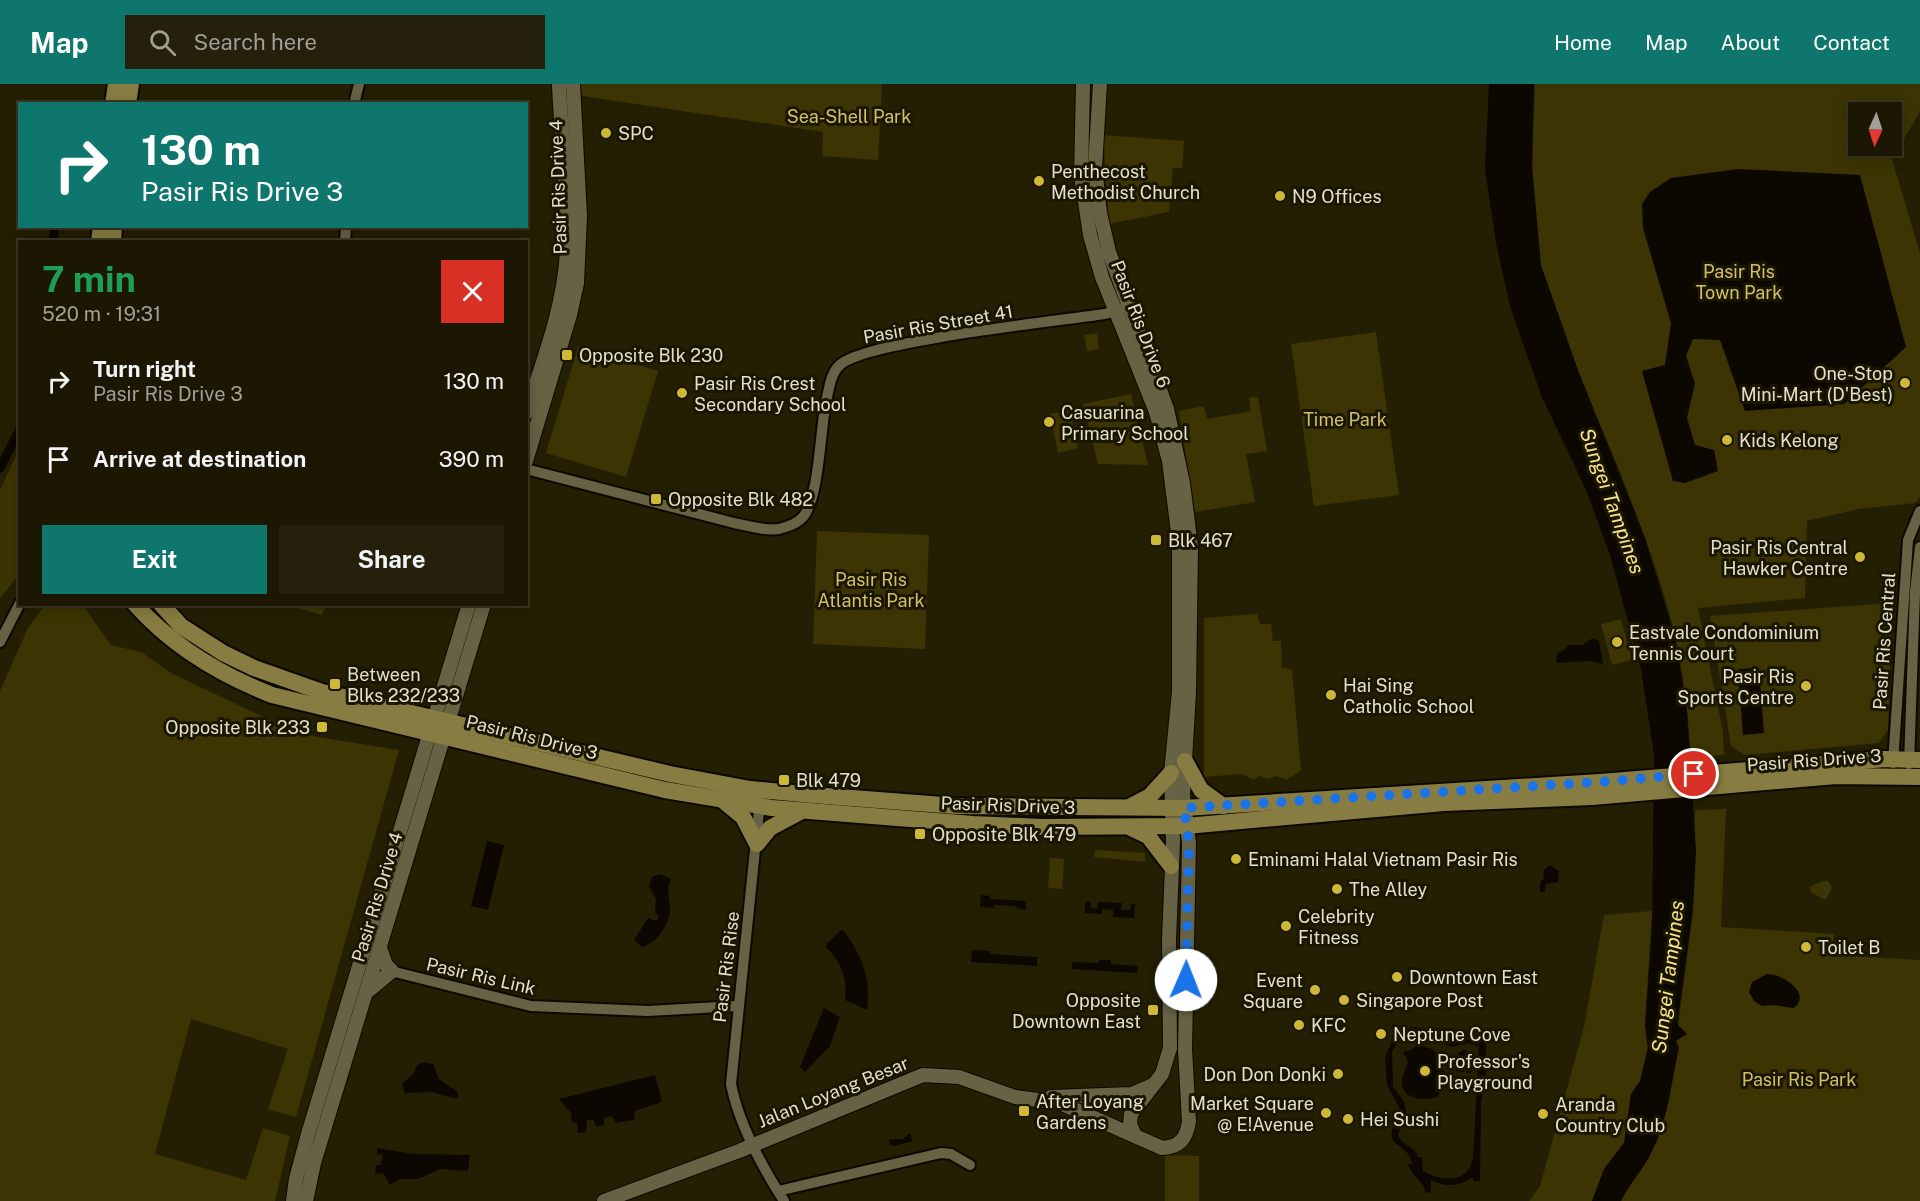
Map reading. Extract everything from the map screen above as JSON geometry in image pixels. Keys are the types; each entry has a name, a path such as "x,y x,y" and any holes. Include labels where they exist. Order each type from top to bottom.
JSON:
{"main road":[{"path":"113,102 116,84"},
{"path":"128,102 131,84"},
{"name":"Pasir Ris Drive 3","path":"137,606 182,646 210,666 240,682 320,708 440,727 670,774 801,812 973,824 1180,826 1696,781 1836,776 1907,768"},
{"name":"Pasir Ris Drive 3","path":"163,606 181,626 223,653 254,668 322,693 665,790 723,800 760,799 957,806 1178,808 1651,785"},
{"path":"1185,761 1202,790 1223,806"},
{"path":"1126,808 1150,796 1171,773"},
{"path":"723,800 743,817 757,844 770,828 801,812"},
{"path":"1127,826 1148,836 1171,866"}],"street":[{"name":"Pasir Ris Drive 4","path":"528,406 561,294 567,250 567,204 559,84"},
{"name":"Pasir Ris Drive 4","path":"528,454 570,315 577,283 580,216 573,84"},
{"name":"Pasir Ris Drive 6","path":"1083,84 1081,132 1083,198 1102,277 1123,309 1167,409 1188,513 1191,547 1190,692 1185,761 1178,808"},
{"name":"Pasir Ris Drive 6","path":"1100,84 1095,167 1097,194 1123,309 1156,412 1169,461 1176,500 1179,540 1179,692 1171,773 1180,826"},
{"name":"Pasir Ris Street 41","path":"528,471 725,521 763,529 781,528 799,520 809,506 825,404 834,370 842,363 853,357 908,344 1123,309"},
{"name":"Pasir Ris Central","path":"1907,768 1908,540 1920,511"},
{"name":"Pasir Ris Central","path":"1907,768 1915,592 1920,547"},
{"path":"0,642 18,606"},
{"name":"Pasir Ris Drive 4","path":"306,1201 314,1163 381,948 440,727 469,606"},
{"name":"Pasir Ris Drive 4","path":"293,1201 296,1179 308,1134 360,962 483,606"},
{"name":"Pasir Ris Rise","path":"752,1144 734,1102 731,1084 760,799"},
{"path":"1135,1136 1130,1124 1131,1114 1162,1074 1170,1048 1171,866 1180,826"},
{"path":"1170,924 1187,925 1180,826"},
{"name":"Jalan Loyang Besar","path":"604,1201 923,1075 959,1077 1015,1096 1060,1103 1101,1120 1148,1144 1173,1148 1182,1142 1189,1122 1185,1049 1187,925"},
{"path":"367,992 392,971 385,962 381,948"},
{"name":"Pasir Ris Link","path":"360,962 518,1005 668,1010 678,1014 737,1010"},
{"name":"Jalan Loyang Besar","path":"1031,1098 1132,1094 1154,1084"},
{"path":"1101,1120 1096,1106 1102,1095"},
{"name":"Jalan Loyang Besar","path":"752,1144 781,1196"},
{"path":"781,1196 941,1153 951,1155 970,1165"}],"green space":[{"name":"Sea-Shell Park","path":"576,84 882,84 878,160 822,156 823,132 576,95"},
{"name":"Pasir Ris Town Park","path":"1535,84 1920,84 1920,112 1902,142 1902,102 1848,102 1848,156 1894,156 1892,159 1920,253 1920,497 1915,503 1859,509 1807,521 1805,598 1698,608 1723,732 1724,755 1691,757 1681,666 1664,594 1636,513 1556,317 1537,243 1532,174"},
{"path":"1103,135 1184,141 1182,168 1173,168 1169,212 1109,224"},
{"name":"Time Park","path":"1376,332 1399,495 1314,506 1291,344"},
{"path":"1097,333 1099,349 1087,351 1084,335"},
{"path":"578,347 658,371 626,477 546,453"},
{"path":"1131,394 1148,465 1098,464 1083,404"},
{"path":"1258,397 1267,451 1246,454 1255,502 1195,512 1179,411 1204,406 1207,419 1251,411 1249,398"},
{"path":"1070,410 1078,448 1058,453 1050,414"},
{"path":"18,451 18,576 0,598 0,490"},
{"name":"Pasir Ris Atlantis Park","path":"817,531 929,535 925,649 813,644"},
{"name":"Pasir Ris Sports Centre","path":"1892,603 1888,730 1879,743 1745,755 1731,746 1710,616"},
{"path":"44,606 84,606 111,645 141,652 171,673 299,734 399,750 296,1117 268,1109 288,1049 191,1019 155,1154 246,1180 263,1128 290,1136 275,1201 0,1201 0,691 28,628"},
{"path":"291,606 326,606 322,615"},
{"path":"1257,614 1260,624 1271,624 1273,641 1281,641 1282,668 1292,669 1301,771 1286,780 1277,776 1267,779 1260,776 1253,780 1242,774 1204,777 1204,618"},
{"name":"Eastvale Condominium Tennis Court","path":"1621,619 1632,660 1612,665 1601,624"},
{"name":"Pasir Ris Park","path":"1726,809 1721,927 1834,934 1832,955 1920,960 1920,1201 1621,1201 1630,1183 1651,1153 1669,1099 1693,910 1695,810"},
{"path":"1095,850 1145,853 1145,862 1094,857"},
{"path":"1050,858 1064,859 1062,889 1048,888"},
{"path":"1828,881 1832,888 1826,900 1812,893 1809,887"},
{"path":"1652,911 1645,1025 1648,1048 1640,1081 1631,1094 1624,1143 1604,1169 1592,1201 1529,1201 1540,1186 1584,1027 1604,915"},
{"path":"1165,1155 1199,1156 1199,1201 1165,1201"}],"water":[{"name":"Sungei Tampines","path":"1489,84 1534,84 1532,166 1541,265 1578,370 1645,538 1675,637 1687,710 1696,851 1693,910 1677,1024 1687,1034 1676,1041 1679,1048 1657,1141 1621,1201 1592,1201 1604,1169 1624,1143 1631,1094 1640,1081 1648,1048 1645,1025 1652,929 1654,755 1641,669 1610,555 1586,490 1541,395 1510,306 1496,243 1485,169"},
{"path":"1738,169 1860,175 1906,347 1844,404 1745,411 1720,340 1693,339 1686,356 1695,384 1687,418 1695,445 1714,450 1718,471 1685,483 1673,481 1642,371 1665,365 1671,323 1643,228 1642,204 1650,192 1671,178"},
{"path":"1593,638 1599,641 1603,664 1589,661 1556,663 1557,653 1566,649 1567,645 1582,645"},
{"path":"1759,668 1764,733 1743,735 1738,669"},
{"path":"487,841 504,845 488,910 471,906"},
{"path":"1550,865 1559,871 1558,882 1546,884 1545,892 1540,892 1540,882 1544,879 1543,871"},
{"path":"660,874 671,879 668,892 670,915 658,936 642,947 634,940 648,918 656,921 659,916 655,914 656,899 649,886 652,877"},
{"path":"981,895 990,896 990,899 1026,901 1026,910 1017,909 1016,906 980,907"},
{"path":"1085,902 1091,902 1091,908 1097,909 1098,902 1122,903 1121,910 1130,910 1131,904 1135,904 1134,918 1113,917 1113,910 1102,909 1102,914 1085,913"},
{"path":"842,929 855,947 864,967 868,988 867,1010 845,1000 846,992 842,971 825,946"},
{"path":"972,950 990,951 990,954 1037,957 1037,966 971,962"},
{"path":"1099,960 1111,960 1111,964 1138,966 1137,973 1072,969 1072,962 1099,963"},
{"path":"1767,974 1781,977 1798,991 1799,1003 1794,1008 1762,1006 1754,1001 1749,992 1752,982"},
{"path":"824,1008 840,1017 830,1046 805,1072 800,1067"},
{"path":"1411,1027 1417,1027 1453,1040 1477,1038 1486,1043 1486,1077 1481,1102 1480,1181 1473,1181 1473,1177 1464,1182 1447,1185 1431,1180 1431,1193 1425,1192 1408,1164 1412,1164 1409,1156 1392,1139 1394,1124 1401,1111 1387,1085 1385,1057 1394,1036","holes":["1416,1033 1452,1047 1469,1043 1479,1047 1473,1158 1466,1173 1446,1179 1423,1171 1422,1157 1418,1157 1398,1135 1406,1111 1404,1102 1393,1086 1392,1052 1399,1039"]},
{"name":"Professor's Playground","path":"1418,1044 1434,1050 1445,1073 1438,1097 1415,1098 1405,1092 1403,1087 1402,1078 1408,1062 1403,1052 1411,1050"},
{"path":"1464,1050 1473,1055 1471,1073 1466,1073 1467,1061 1464,1072 1455,1071 1459,1053"},
{"path":"424,1062 433,1064 439,1079 458,1092 458,1099 432,1092 405,1093 402,1084 414,1073 417,1065"},
{"path":"655,1075 662,1102 635,1111 634,1120 616,1123 611,1116 604,1118 604,1124 597,1127 593,1120 587,1120 586,1132 578,1133 577,1123 572,1122 571,1113 559,1099"},
{"path":"910,1133 913,1141 894,1146 889,1144 889,1139 903,1139"},
{"path":"377,1148 413,1154 470,1155 468,1171 441,1169 418,1179 400,1179 390,1185 384,1174 375,1173 376,1165 380,1165 383,1155 377,1154"}],"waterway":[{"path":"53,240 55,228"},
{"path":"0,468 18,433"}],"place":[{"name":"SPC","path":"606,133"},
{"name":"Penthecost Methodist Church","path":"1039,181"},
{"name":"N9 Offices","path":"1280,196"},
{"name":"Opposite Blk 230","path":"567,355"},
{"name":"One-Stop Mini-Mart (D'Best)","path":"1905,383"},
{"name":"Pasir Ris Crest Secondary School","path":"682,393"},
{"name":"Casuarina Primary School","path":"1049,422"},
{"name":"Kids Kelong","path":"1727,440"},
{"name":"Opposite Blk 482","path":"656,499"},
{"name":"Blk 467","path":"1156,540"},
{"name":"Pasir Ris Central Hawker Centre","path":"1860,557"},
{"name":"Eastvale Condominium Tennis Court","path":"1617,642"},
{"name":"Between Blks 232/233","path":"335,684"},
{"name":"Pasir Ris Sports Centre","path":"1806,686"},
{"name":"Hai Sing Catholic School","path":"1331,695"},
{"name":"Opposite Blk 233","path":"322,727"},
{"name":"Blk 479","path":"784,780"},
{"name":"Opposite Blk 479","path":"920,834"},
{"name":"Eminami Halal Vietnam Pasir Ris","path":"1236,859"},
{"name":"The Alley","path":"1337,889"},
{"name":"Celebrity Fitness","path":"1286,926"},
{"name":"Toilet B","path":"1806,947"},
{"name":"Downtown East","path":"1397,977"},
{"name":"Event Square","path":"1315,990"},
{"name":"Singapore Post","path":"1344,1000"},
{"name":"Opposite Downtown East","path":"1153,1010"},
{"name":"KFC","path":"1299,1025"},
{"name":"Neptune Cove","path":"1381,1034"},
{"name":"Professor's Playground","path":"1425,1071"},
{"name":"Don Don Donki","path":"1338,1074"},
{"name":"After Loyang Gardens","path":"1024,1111"},
{"name":"Market Square @ E!Avenue","path":"1326,1113"},
{"name":"Aranda Country Club","path":"1543,1114"},
{"name":"Hei Sushi","path":"1348,1119"}],"route":[{"path":"1186,980 1189,843 1184,808 1694,774"}]}
